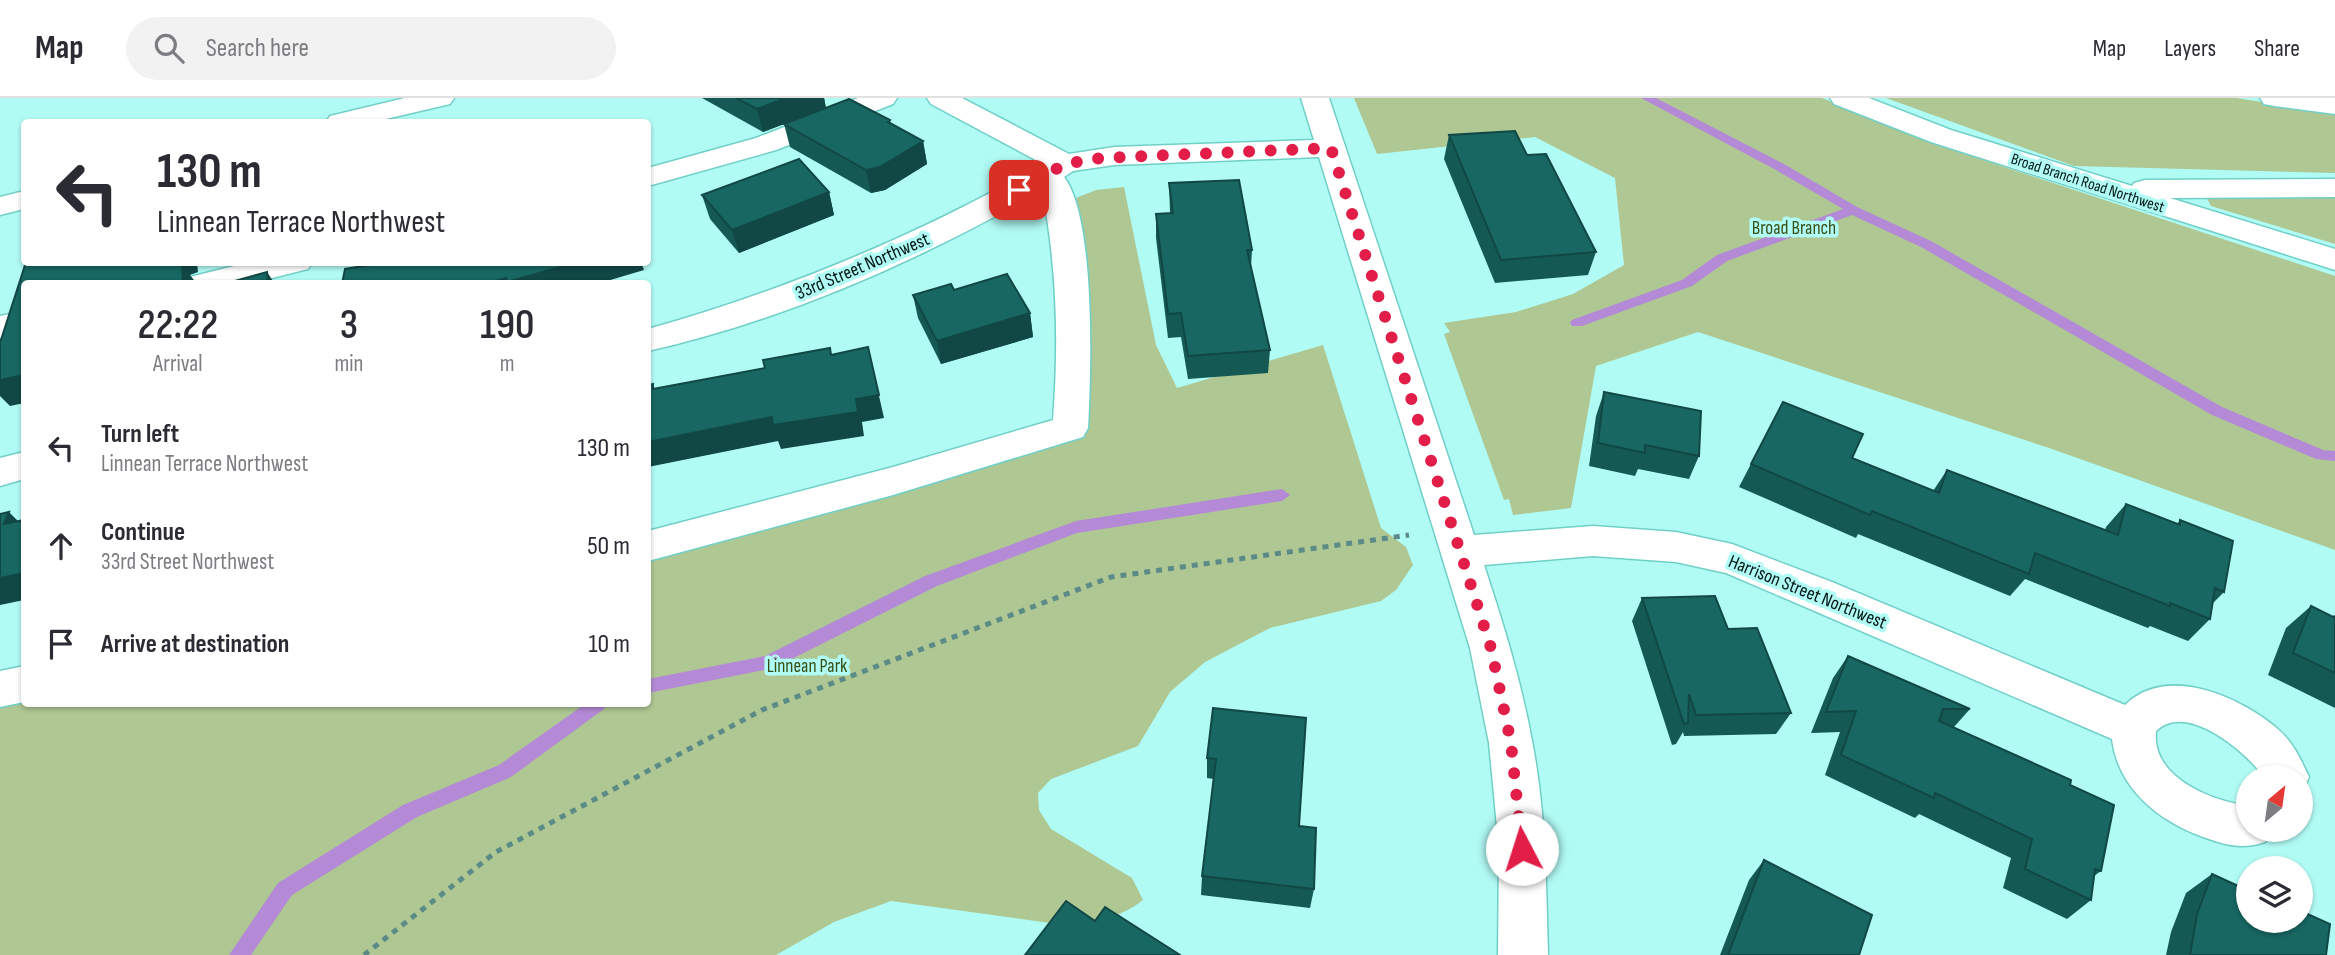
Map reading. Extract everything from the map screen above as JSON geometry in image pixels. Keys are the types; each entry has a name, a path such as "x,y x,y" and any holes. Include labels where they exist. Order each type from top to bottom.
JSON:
{"street":[{"path":"352,119 440,98"},
{"path":"651,176 766,144 883,98"},
{"path":"651,545 893,481 1070,428 1075,354 1068,241 1057,188 1056,169 941,98"},
{"path":"1315,98 1491,648 1511,743 1522,849 1523,955"},
{"name":"Broad Branch Road Northwest","path":"1844,98 1941,136 2335,260"},
{"path":"2274,98 2335,106"},
{"name":"33rd Street Northwest","path":"651,340 757,307 899,253 1056,169 1114,156 1331,148"},
{"path":"2108,189 2335,188"},
{"path":"0,206 21,201"},
{"path":"218,280 280,266"},
{"path":"0,327 21,323"},
{"path":"0,472 21,467"},
{"name":"Harrison Street Northwest","path":"1462,551 1593,541 1676,547 1732,559 2135,729"},
{"path":"0,689 21,685"},
{"path":"2236,826 2210,819 2174,801 2152,781 2138,760 2133,739 2136,724 2147,712 2163,706 2184,705 2207,710 2231,720 2254,735 2280,765"}],"path":[{"path":"364,955 496,852 762,710 1111,577 1419,534"}],"green space":[{"name":"Broad Branch","path":"1354,98 1822,98 1938,145 2335,276 2335,550 2052,449 1698,332 1596,366 1571,508 1513,515 1509,499 1504,500 1444,334 1450,332 1444,323 1516,312 1573,294 1624,265 1615,178 1535,137 1377,154"},
{"path":"1886,98 2236,98 2335,113 2335,173 2074,166"},
{"name":"Linnean Park","path":"1124,187 1156,345 1177,388 1323,345 1381,528 1406,547 1413,565 1396,590 1381,601 1270,628 1205,662 1170,692 1138,746 1051,779 1038,793 1039,810 1051,829 1132,878 1143,900 1106,919 1064,925 891,901 834,922 776,955 0,955 0,699 21,695 21,707 651,707 651,547 1081,417 1089,288 1076,198 1096,190"},
{"path":"2205,195 2335,195 2335,244 2211,206"}],"building":[{"path":"736,98 786,98 757,109"},
{"path":"849,99 923,141 880,167 866,170 784,124"},
{"path":"1515,131 1527,155 1546,154 1596,252 1501,260 1449,135"},
{"path":"799,159 829,192 732,230 702,195"},
{"path":"1239,180 1252,250 1247,250 1270,350 1188,356 1181,313 1168,314 1156,214 1173,213 1169,183"},
{"path":"25,266 182,266 183,280 21,280 21,376 0,380 0,343"},
{"path":"363,266 564,266 514,280 343,280 345,269"},
{"path":"267,272 268,280 238,280"},
{"path":"1007,274 1030,313 937,341 913,295 951,284 954,290"},
{"path":"868,347 879,395 856,399 858,412 773,425 772,417 651,441 651,384 653,389 765,368 763,360 830,348 831,355"},
{"path":"1604,392 1701,411 1699,456 1645,445 1645,453 1598,443"},
{"path":"1783,402 1863,434 1852,458 1939,493 1947,470 2118,535 2126,504 2180,525 2180,520 2233,541 2224,592 2215,588 2210,619 2035,553 2029,574 1872,511 1870,515 1751,464"},
{"path":"9,512 4,524 21,521 21,574 0,578 0,514"},
{"path":"1715,596 1728,629 1757,628 1791,713 1696,715 1689,694 1688,723 1684,724 1642,598"},
{"path":"2311,606 2335,616 2335,673 2293,653"},
{"path":"1848,656 1970,709 1943,709 1939,721 2071,780 2070,785 2114,805 2101,871 2095,869 2091,900 2025,869 2032,839 1935,793 1934,798 1841,755 1856,711 1826,712"},
{"path":"1213,708 1306,718 1299,826 1316,828 1314,889 1202,876 1216,759 1207,758"},
{"path":"1764,860 1872,915 1859,955 1728,955"},
{"path":"2212,874 2236,885 2236,933 2313,933 2313,916 2330,924 2326,955 2190,955 2197,914"},
{"path":"1066,901 1095,921 1105,907 1180,955 1025,955"}],"waterway":[{"name":"Broad Branch","path":"1647,98 1780,167 1853,210"},
{"path":"1577,323 1687,283 1722,258 1853,210"},
{"name":"Broad Branch","path":"1853,210 1926,244 2217,411 2321,455 2335,456"},
{"path":"651,685 768,663 931,581 1076,527 1282,495"},
{"path":"239,955 285,889 410,811 505,771 594,707"}],"route":[{"path":"1019,190 1065,164 1114,156 1331,148 1454,524 1491,648 1511,743 1522,849"}]}
